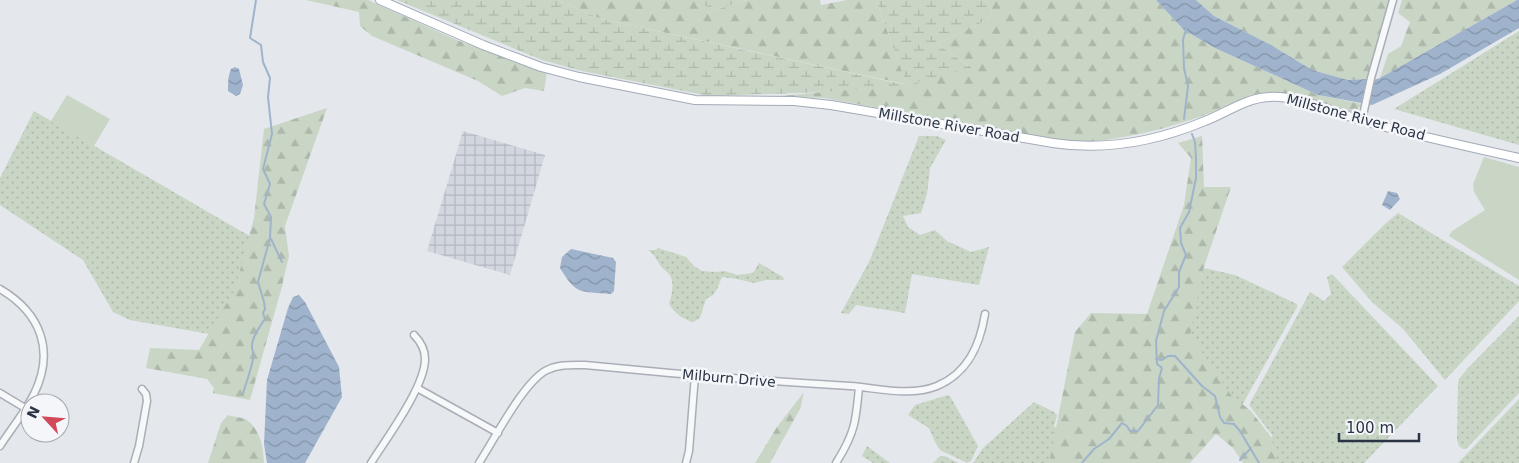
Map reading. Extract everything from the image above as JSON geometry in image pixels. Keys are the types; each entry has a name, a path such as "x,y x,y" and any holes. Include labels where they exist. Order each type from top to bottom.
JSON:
{"main road":[{"name":"Millstone River Road","path":"380,0 483,45 541,67 579,77 695,100 813,102 1054,143 1089,147 1115,146 1171,132 1200,123 1248,102 1268,96 1285,98 1362,120 1519,158"}],"street":[{"path":"1362,120 1393,0"},
{"path":"0,289 28,310 38,327 43,345 43,371 34,393"},
{"name":"Milburn Drive","path":"479,463 531,382 547,370 558,366 585,365 695,375 920,390 946,381 963,368 976,349 985,314"},
{"path":"371,463 417,388 422,374 425,358 423,348 414,334"},
{"path":"686,463 689,451 695,375"},
{"path":"836,463 854,429 859,387"},
{"path":"417,388 498,433"},
{"path":"134,463 147,401 142,389"},
{"path":"0,393 20,405"},
{"path":"0,446 20,416"}],"shaded area":[{"path":"463,131 545,155 510,275 427,251"}],"green space":[{"path":"306,0 368,0 459,41 547,72 544,91 525,88 502,96 478,81 372,36 360,26 359,12"},
{"path":"397,0 558,0 601,19 907,85 826,92 709,96 582,71 542,60"},
{"path":"558,0 697,0 697,4 718,9 747,0 820,0 821,5 847,0 876,0 907,85 971,67 937,44 987,20 992,8 985,0 1156,0 1184,30 1215,48 1318,95 1362,104 1355,112 1334,108 1284,93 1266,92 1250,96 1180,124 1128,136 1076,143 824,98 781,96 905,84 601,19"},
{"path":"697,0 747,0 718,9 697,4"},
{"path":"876,0 985,0 992,8 987,20 937,44 972,68 907,85"},
{"path":"1196,0 1389,0 1368,79 1348,80 1312,70 1271,45 1214,16"},
{"path":"1402,0 1517,0 1380,78 1388,54 1401,46 1410,22 1398,13"},
{"path":"1519,31 1519,145 1394,109"},
{"path":"67,95 110,119 94,146 51,121"},
{"path":"327,108 285,226 289,256 250,400 213,393 214,388 207,379 146,368 150,348 199,350 235,289 254,218 264,129"},
{"path":"34,111 253,238 283,286 209,334 130,320 113,312 83,260 0,205 0,178"},
{"path":"919,136 937,136 946,140 930,168 927,194 921,213 903,216 908,227 920,235 935,230 947,241 971,252 989,247 979,285 912,274 905,313 856,305 849,314 841,313 870,260"},
{"path":"1202,136 1204,187 1231,187 1204,267 1190,335 1231,395 1251,411 1271,437 1277,463 1243,463 1233,448 1216,434 1190,463 1049,463 1075,332 1091,313 1147,314 1184,205 1191,158 1178,143"},
{"path":"1484,157 1519,167 1519,280 1449,236 1452,231 1485,210 1474,192 1473,184"},
{"path":"1398,213 1519,286 1519,301 1445,380 1403,329 1372,302 1342,267"},
{"path":"658,248 686,257 694,266 702,271 725,271 737,275 753,273 759,263 783,277 784,280 766,280 754,283 722,277 713,295 706,299 700,318 693,322 680,316 669,304 672,289 671,277 648,250 656,250"},
{"path":"1204,268 1235,275 1297,304 1239,408 1186,340"},
{"path":"1332,274 1438,386 1364,463 1277,463 1271,437 1273,436 1249,405 1310,292 1324,301 1331,294 1327,277"},
{"path":"1519,316 1519,393 1466,449 1463,449 1459,446 1457,440 1459,379"},
{"path":"804,392 800,409 770,463 755,463 777,427"},
{"path":"948,395 978,446 971,461 967,463 940,450 929,428 908,415 915,405"},
{"path":"1519,399 1519,463 1458,463"},
{"path":"1034,402 1057,415 1054,427 1058,428 1052,463 973,463 983,448"},
{"path":"228,415 245,419 252,424 262,445 264,463 208,463 221,423"},
{"path":"867,446 890,463 873,463 862,456"},
{"path":"940,456 944,456 959,463 933,463"}],"water":[{"path":"1156,0 1196,0 1214,16 1271,45 1312,70 1348,80 1374,80 1380,78 1517,0 1519,0 1519,28 1440,74 1372,105 1318,95 1215,48 1184,30"},
{"path":"235,67 239,69 243,85 240,94 236,96 228,91 230,72"},
{"path":"1388,191 1397,193 1400,199 1390,210 1382,205"},
{"path":"571,249 613,258 616,262 614,291 611,294 586,292 575,288 560,268 562,257"},
{"path":"299,295 305,302 339,367 342,397 305,463 267,463 264,444 267,380 288,308 293,297"}],"waterway":[{"path":"243,394 253,359 253,340 265,319 263,313 265,309 264,302 258,282 270,238 271,217 264,204 270,184 263,169 272,134 268,97 270,78 263,62 261,45 250,38 256,0"},
{"path":"1184,119 1188,86 1184,68 1183,40 1186,29"},
{"path":"1082,463 1094,449 1109,439 1122,423 1130,431 1138,431 1158,405 1159,378 1162,368 1157,364 1156,341 1164,311 1179,287 1179,272 1186,255 1181,243 1180,228 1189,212 1196,178 1195,142 1192,134"},
{"path":"271,239 282,262"},
{"path":"1156,359 1162,360 1168,356 1175,356 1202,386 1215,396 1220,417 1224,423 1234,424 1240,431 1259,463"},
{"path":"1240,460 1251,448"}]}
